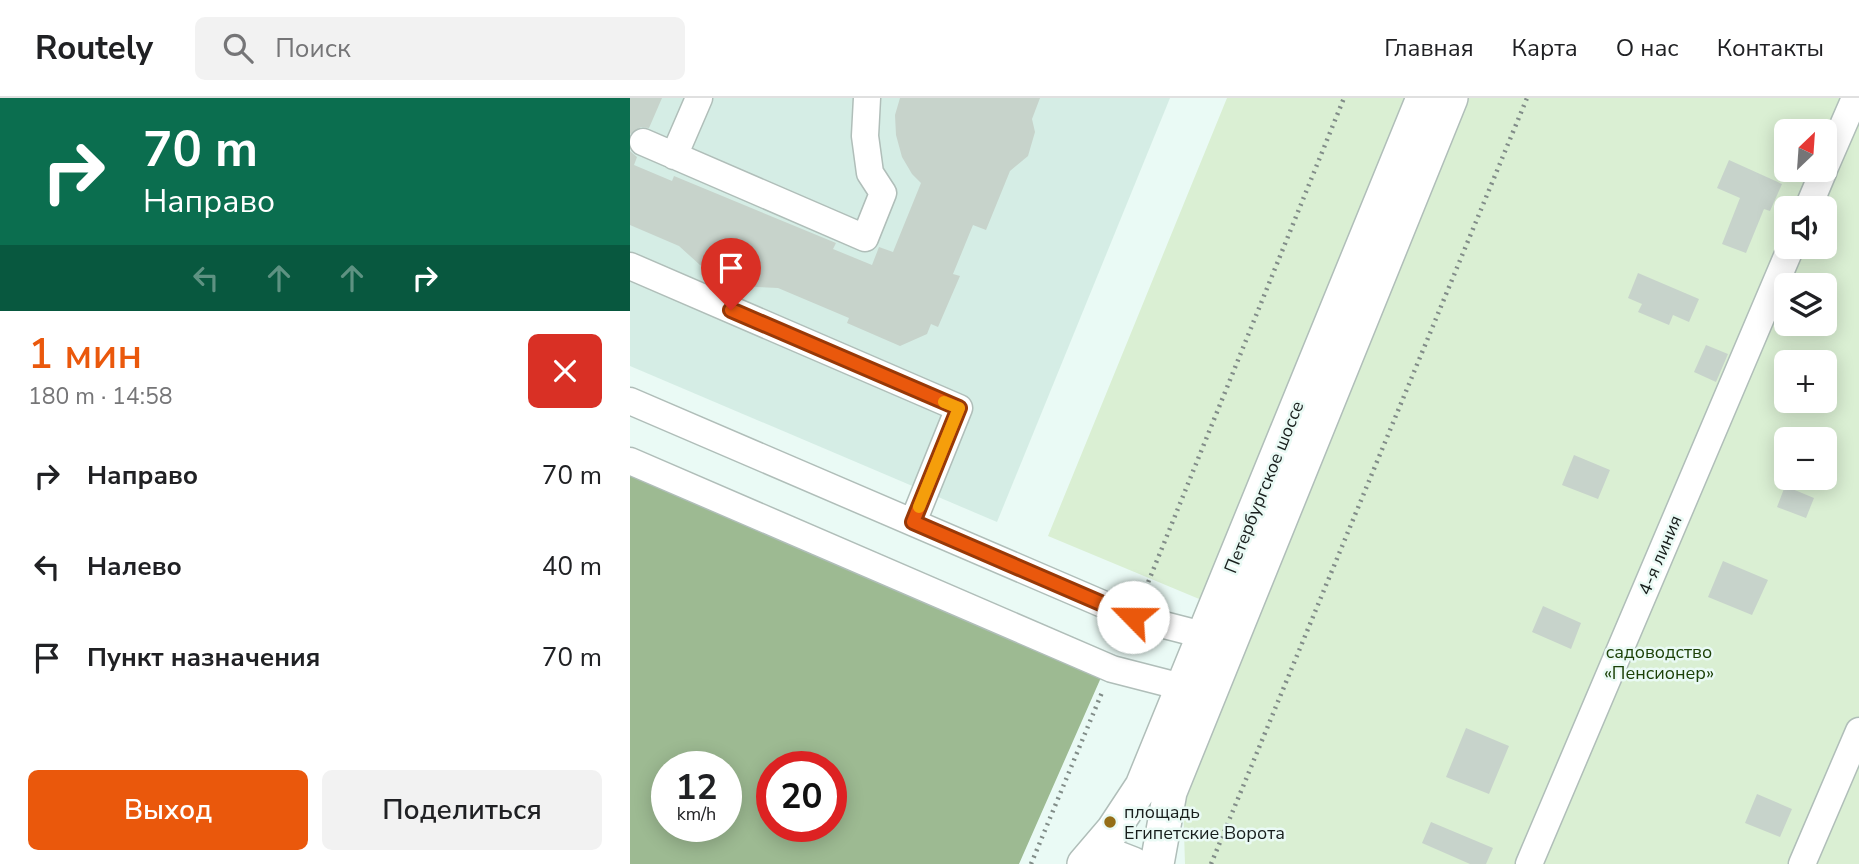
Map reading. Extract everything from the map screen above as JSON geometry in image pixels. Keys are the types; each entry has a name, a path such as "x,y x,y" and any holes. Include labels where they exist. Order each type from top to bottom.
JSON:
{"main road":[{"name":"Петербургское шоссе","path":"1084,864 1114,830 1142,786 1423,98"},
{"name":"Петербургское шоссе","path":"1157,864 1170,792 1451,98"},
{"path":"1092,864 1115,857 1133,864"}],"lane":[{"path":"674,156 699,98"},
{"path":"643,142 865,238 883,193 870,173 865,136 867,98"},
{"path":"1838,137 1854,98"},
{"name":"4-я линия","path":"1529,864 1786,259"},
{"path":"630,266 959,408 913,522"},
{"path":"630,401 1133,617 1203,635"},
{"path":"630,461 1112,669 1182,687"},
{"path":"1802,864 1859,731"}],"path":[{"path":"1133,617 1344,98"},
{"path":"1211,864 1527,98"},
{"path":"1031,864 1112,669"}],"shaded area":[{"path":"630,98 1170,98 997,522 630,366"}],"green space":[{"path":"1227,98 1409,98 1204,601 1048,536"},
{"name":"садоводство «Пенсионер»","path":"1468,98 1859,98 1859,864 1185,864 1183,800"},
{"path":"630,468 1103,673 1019,864 630,864"}],"building":[{"path":"630,98 662,98 649,128 641,127 630,134"},
{"path":"900,98 1040,98 1032,119 1035,132 1028,156 1010,171 986,230 973,225 953,274 960,276 938,327 931,324 927,334 900,346 847,323 849,318 778,288 738,284 700,265 679,246 630,225 630,151 637,157 634,165 672,181 674,176 836,243 833,249 872,265 879,247 893,252 921,183 902,157 896,135 895,115"},
{"path":"1729,160 1782,184 1777,196 1774,196 1770,211 1764,209 1746,253 1722,244 1740,198 1717,188"},
{"path":"1638,273 1699,299 1689,322 1673,315 1669,325 1638,312 1642,304 1628,298"},
{"path":"1706,345 1728,354 1716,382 1694,372"},
{"path":"1574,455 1610,470 1598,499 1562,485"},
{"path":"1783,490 1795,490 1814,498 1806,518 1777,507"},
{"path":"1723,561 1768,580 1752,615 1708,597"},
{"path":"1543,606 1581,623 1571,649 1532,632"},
{"path":"1466,728 1509,746 1489,794 1446,777"},
{"path":"1757,794 1792,809 1780,837 1745,823"},
{"path":"1431,822 1493,848 1486,864 1470,864 1422,843"}],"slow traffic":[{"path":"919,507 959,408 944,402"}],"place":[{"name":"площадь Египетские Ворота","path":"1110,822"}],"route":[{"path":"731,310 959,408 913,522 1133,617"}]}
